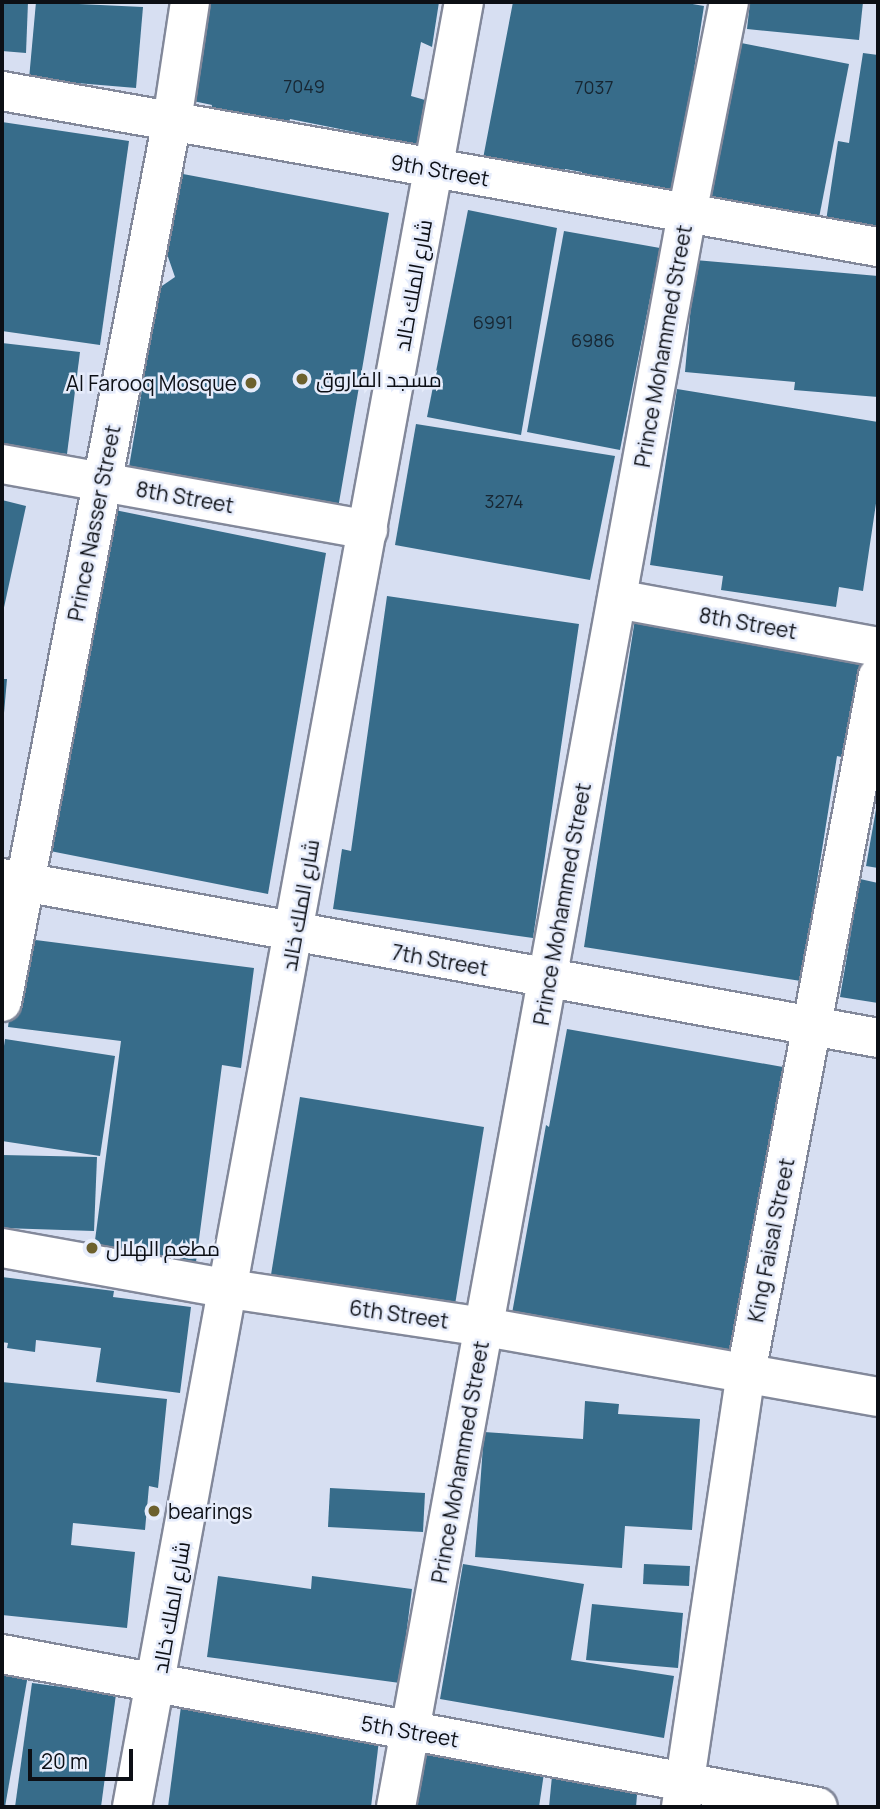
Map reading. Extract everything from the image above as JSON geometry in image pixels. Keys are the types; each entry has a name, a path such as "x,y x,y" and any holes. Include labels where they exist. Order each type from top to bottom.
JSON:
{"street":[{"name":"Prince Nasser Street","path":"2,1002 13,880 102,482 172,121 190,2"},
{"name":"شارع الملك خالد","path":"132,1807 230,1289 464,2"},
{"name":"Prince Mohammed Street","path":"396,1807 687,214 729,2"},
{"name":"9th Street","path":"2,91 878,247"},
{"name":"8th Street","path":"2,464 368,530"},
{"name":"8th Street","path":"617,599 878,647"},
{"name":"King Faisal Street","path":"684,1794 746,1373 812,1026 871,753 878,676"},
{"name":"7th Street","path":"13,880 294,934 878,1038"},
{"name":"6th Street","path":"2,1248 230,1289 485,1327 878,1398"},
{"name":"5th Street","path":"2,1654 410,1732 684,1794 818,1807"}],"building":[{"path":"2,2 28,2 26,53 2,51"},
{"path":"36,2 143,7 136,88 29,79"},
{"path":"201,2 439,2 432,47 421,42 411,96 425,100 416,154 356,141 360,133 290,119 287,130 263,125 264,117 246,114 244,119 210,113 212,105 193,101"},
{"path":"513,2 681,2 704,6 673,204 580,188 582,172 565,169 561,185 481,169"},
{"path":"750,2 863,2 859,40 747,29"},
{"path":"721,39 849,64 817,228 689,203"},
{"path":"863,53 878,55 878,228 826,221 838,141 849,143"},
{"path":"2,122 129,141 100,345 2,331"},
{"name":"Al Farooq Mosque","path":"183,174 389,213 336,520 127,479 159,288 175,277 167,254"},
{"path":"468,210 557,228 521,435 427,417"},
{"path":"564,231 660,248 620,450 527,432"},
{"path":"695,260 878,276 878,397 794,390 795,382 685,372"},
{"path":"2,343 80,352 67,454 2,446"},
{"path":"677,389 878,422 878,490 863,591 839,587 836,607 721,590 723,576 650,565"},
{"path":"416,424 615,456 590,580 395,545"},
{"path":"2,500 26,506 3,612 2,611"},
{"path":"110,509 326,553 268,894 40,849"},
{"path":"387,596 579,624 533,938 333,909 342,849 351,851"},
{"path":"635,619 862,654 846,758 837,756 801,981 584,947"},
{"path":"2,679 7,679 4,713 2,713"},
{"path":"878,805 878,868 866,866"},
{"path":"860,879 878,883 878,1003 840,997"},
{"path":"20,938 254,968 241,1068 222,1065 196,1262 94,1248 121,1041 8,1027"},
{"path":"567,1029 783,1067 732,1358 511,1319 546,1125 549,1127"},
{"path":"5,1039 115,1056 100,1156 2,1141 2,1060"},
{"path":"300,1097 484,1127 453,1317 269,1287"},
{"path":"2,1155 97,1157 94,1231 2,1228"},
{"path":"2,1277 114,1291 113,1297 191,1307 180,1393 96,1382 101,1348 36,1340 35,1352 7,1348 8,1343 2,1342"},
{"path":"2,1382 167,1399 158,1488 149,1486 145,1530 73,1523 71,1545 135,1552 127,1628 2,1615"},
{"path":"585,1401 619,1404 618,1414 700,1419 692,1530 625,1526 622,1568 475,1557 484,1432 583,1439"},
{"path":"330,1488 425,1493 423,1532 328,1527"},
{"path":"463,1564 584,1584 571,1660 674,1676 664,1738 440,1699"},
{"path":"644,1564 690,1566 689,1586 643,1584"},
{"path":"218,1576 311,1589 312,1576 412,1589 400,1683 207,1657"},
{"path":"592,1604 683,1613 678,1668 586,1660"},
{"path":"2,1664 29,1669 5,1807 2,1807"},
{"path":"32,1683 116,1694 101,1807 15,1807"},
{"path":"181,1706 380,1732 371,1807 168,1807"},
{"path":"419,1754 544,1773 539,1807 410,1807"},
{"path":"552,1776 638,1783 636,1807 549,1807"}],"place":[{"name":"مسجد الفاروق","path":"302,379"},
{"name":"Al Farooq Mosque","path":"251,383"},
{"name":"مطعم الهلال","path":"92,1248"},
{"name":"bearings","path":"154,1511"}]}
